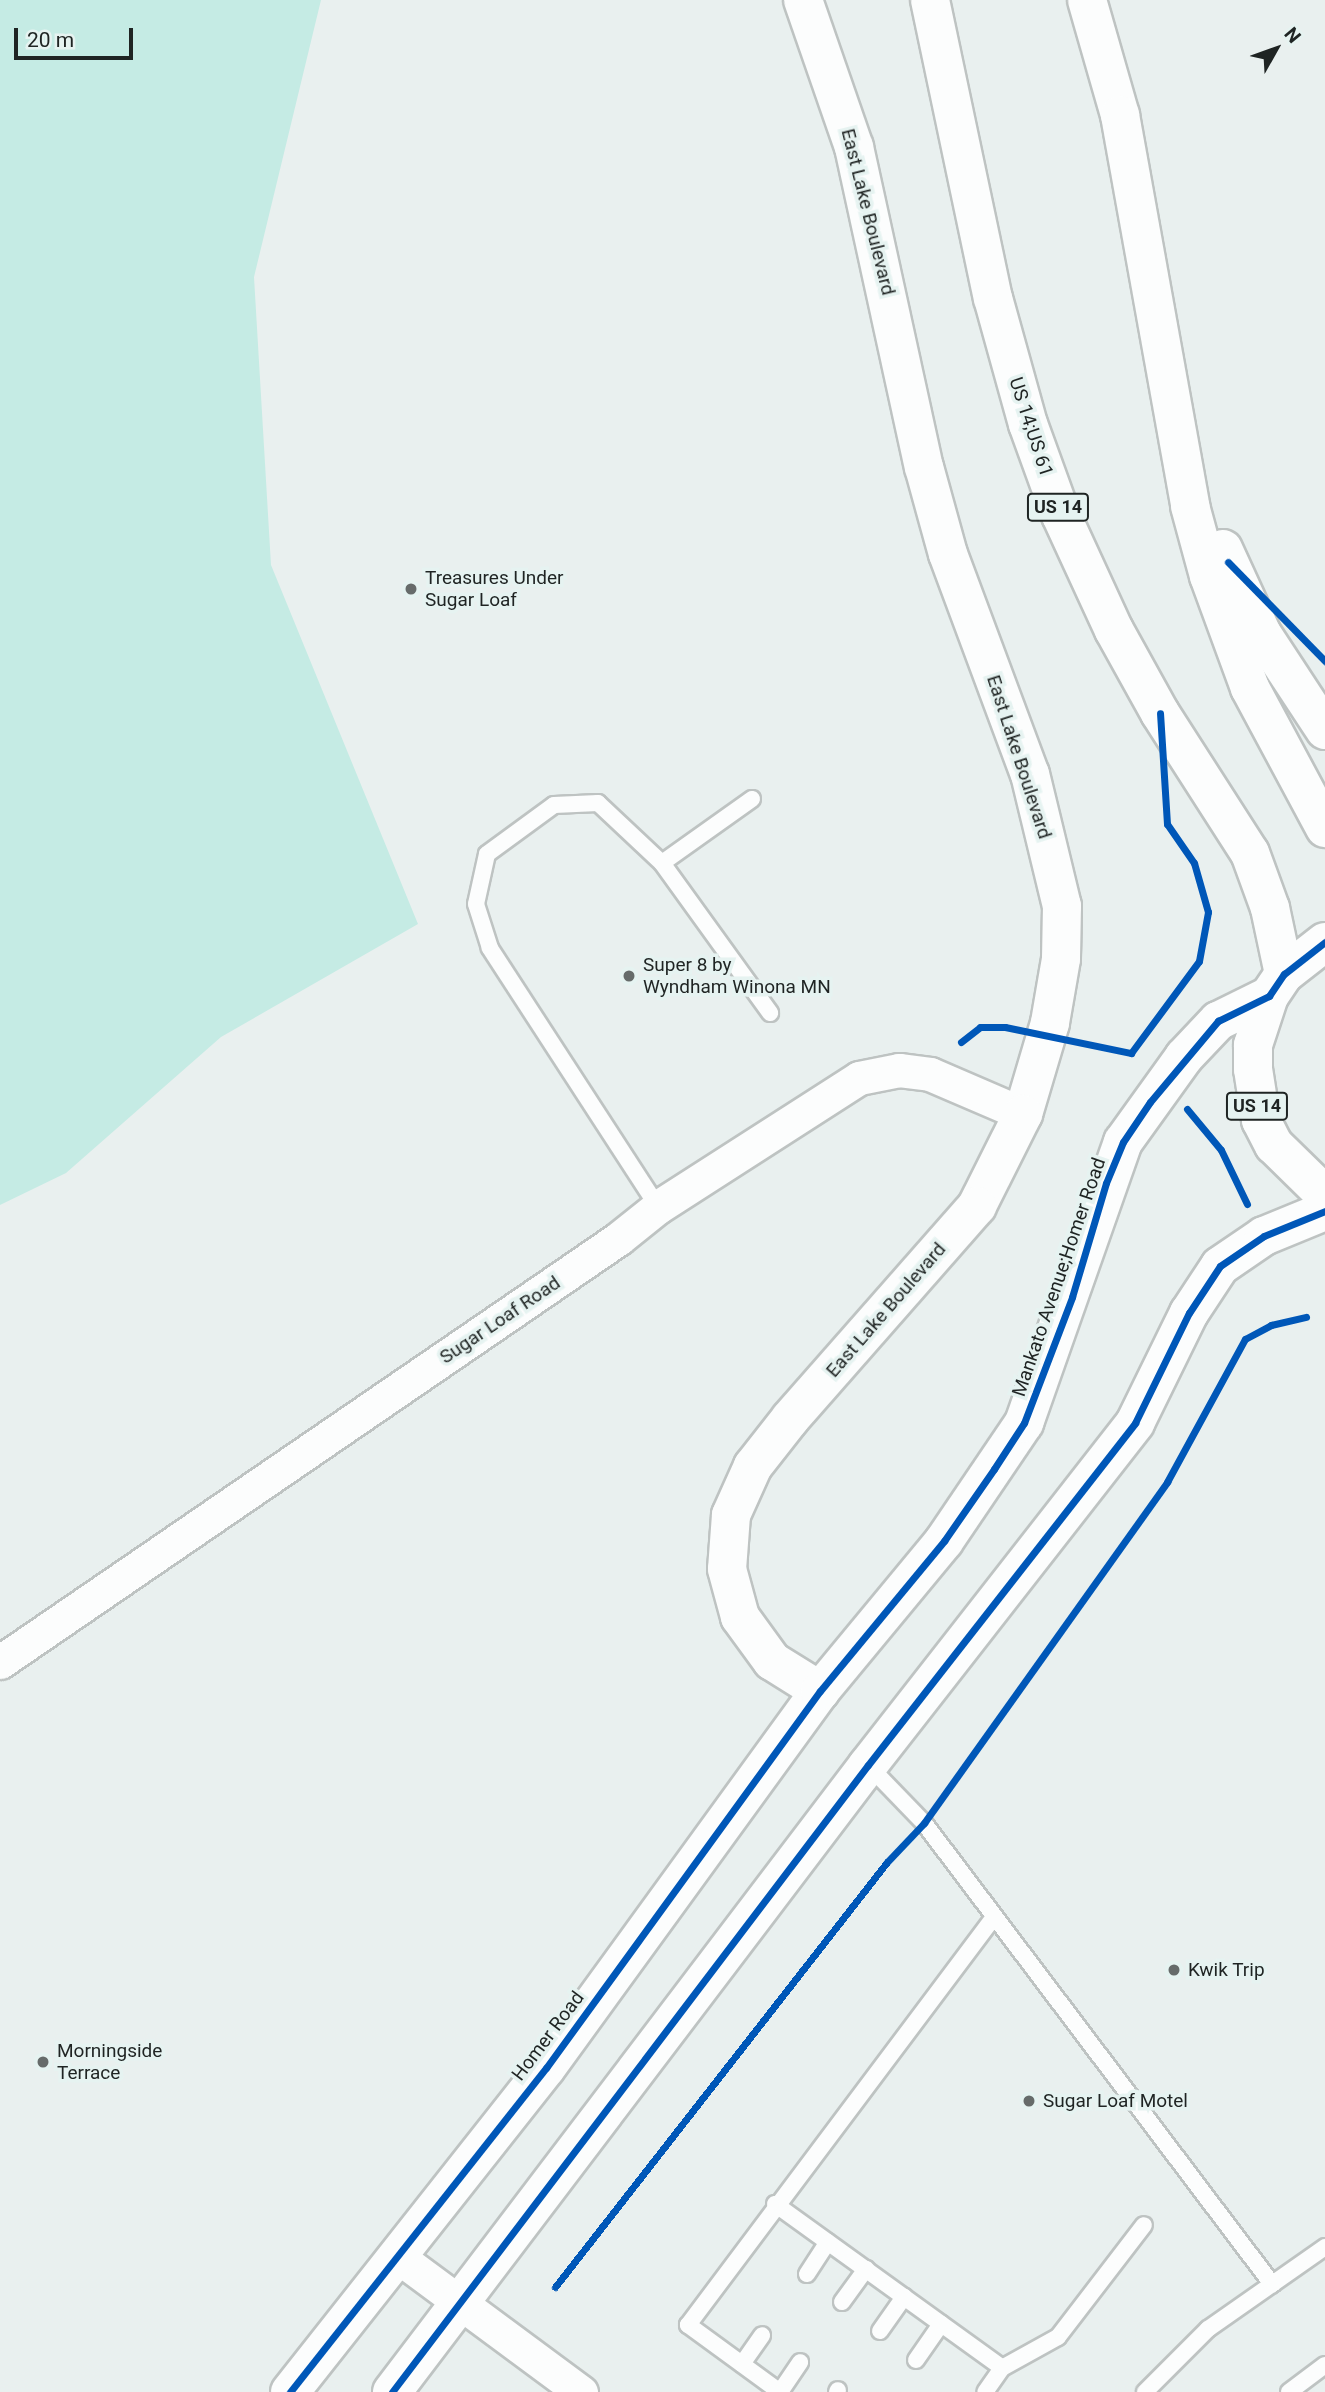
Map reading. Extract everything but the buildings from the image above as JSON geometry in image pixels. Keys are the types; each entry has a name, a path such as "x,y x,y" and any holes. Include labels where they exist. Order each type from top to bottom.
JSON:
{"main road":[{"name":"East Lake Boulevard","path":"803,0 854,147 924,467 945,542 1030,774 1062,906 1061,959 1049,1023 1023,1114 977,1206 790,1419 753,1466 731,1515 727,1569 740,1617 772,1661 820,1691"},
{"name":"US 14;US 61","path":"930,0 993,298 1028,424 1056,502 1114,630 1160,713 1250,853 1270,908 1276,985"},
{"path":"1087,0 1120,115 1180,455 1209,576 1250,688 1325,828"},
{"path":"1180,455 1202,485 1228,562 1262,634 1325,730"},
{"path":"1276,985 1325,942"},
{"name":"US 14","path":"1276,985 1253,1045 1261,1120 1274,1145 1325,1195"},
{"name":"Mankato Avenue;Homer Road","path":"820,1691 944,1541 1024,1423 1123,1142 1184,1057 1218,1021 1276,985"},
{"path":"392,2392 868,1765 1135,1423 1189,1313 1220,1266 1239,1249 1291,1222 1325,1211"},
{"name":"Homer Road","path":"290,2392 546,2068 820,1691"}],"street":[{"name":"Sugar Loaf Road","path":"0,1662 618,1239 658,1206 859,1078 899,1070 930,1074 1023,1114"},
{"path":"397,2256 581,2392"}],"lane":[{"path":"662,863 752,799"},
{"path":"658,1206 490,948 476,904 487,854 554,805 598,803 662,863 770,1013"},
{"path":"868,1765 924,1823 1272,2284"},
{"path":"800,2362 780,2392 688,2325 775,2204 994,1917"},
{"path":"775,2204 1002,2368"},
{"path":"985,2392 1002,2368 1058,2337 1144,2225"},
{"path":"807,2274 828,2242"},
{"path":"1145,2392 1208,2329 1325,2248"},
{"path":"842,2302 866,2269"},
{"path":"880,2331 904,2298"},
{"path":"916,2360 941,2324"},
{"path":"742,2364 762,2335"},
{"path":"1289,2392 1325,2365"}],"green space":[{"path":"0,0 321,0 254,277 271,565 418,924 221,1037 66,1173 0,1205"}],"cycle path":[{"path":"1228,562 1325,661"},
{"path":"961,1042 980,1027 1005,1027 1131,1053 1199,961 1208,912 1194,863 1167,824 1160,713"},
{"path":"290,2392 546,2068 820,1691 944,1541 994,1469 1024,1423 1072,1297 1106,1183 1123,1142 1150,1102 1218,1021 1269,996 1284,974 1325,942"},
{"path":"1187,1109 1221,1150 1247,1204"},
{"path":"392,2392 868,1765 1135,1423 1189,1313 1220,1266 1264,1236 1325,1211"},
{"path":"555,2287 887,1862 924,1823 1167,1482 1245,1339 1271,1325 1306,1317"}],"place":[{"name":"Treasures Under Sugar Loaf","path":"411,589"},
{"name":"Super 8 by Wyndham Winona MN","path":"629,976"},
{"name":"Kwik Trip","path":"1174,1970"},
{"name":"Morningside Terrace","path":"43,2062"},
{"name":"Sugar Loaf Motel","path":"1029,2101"}]}
